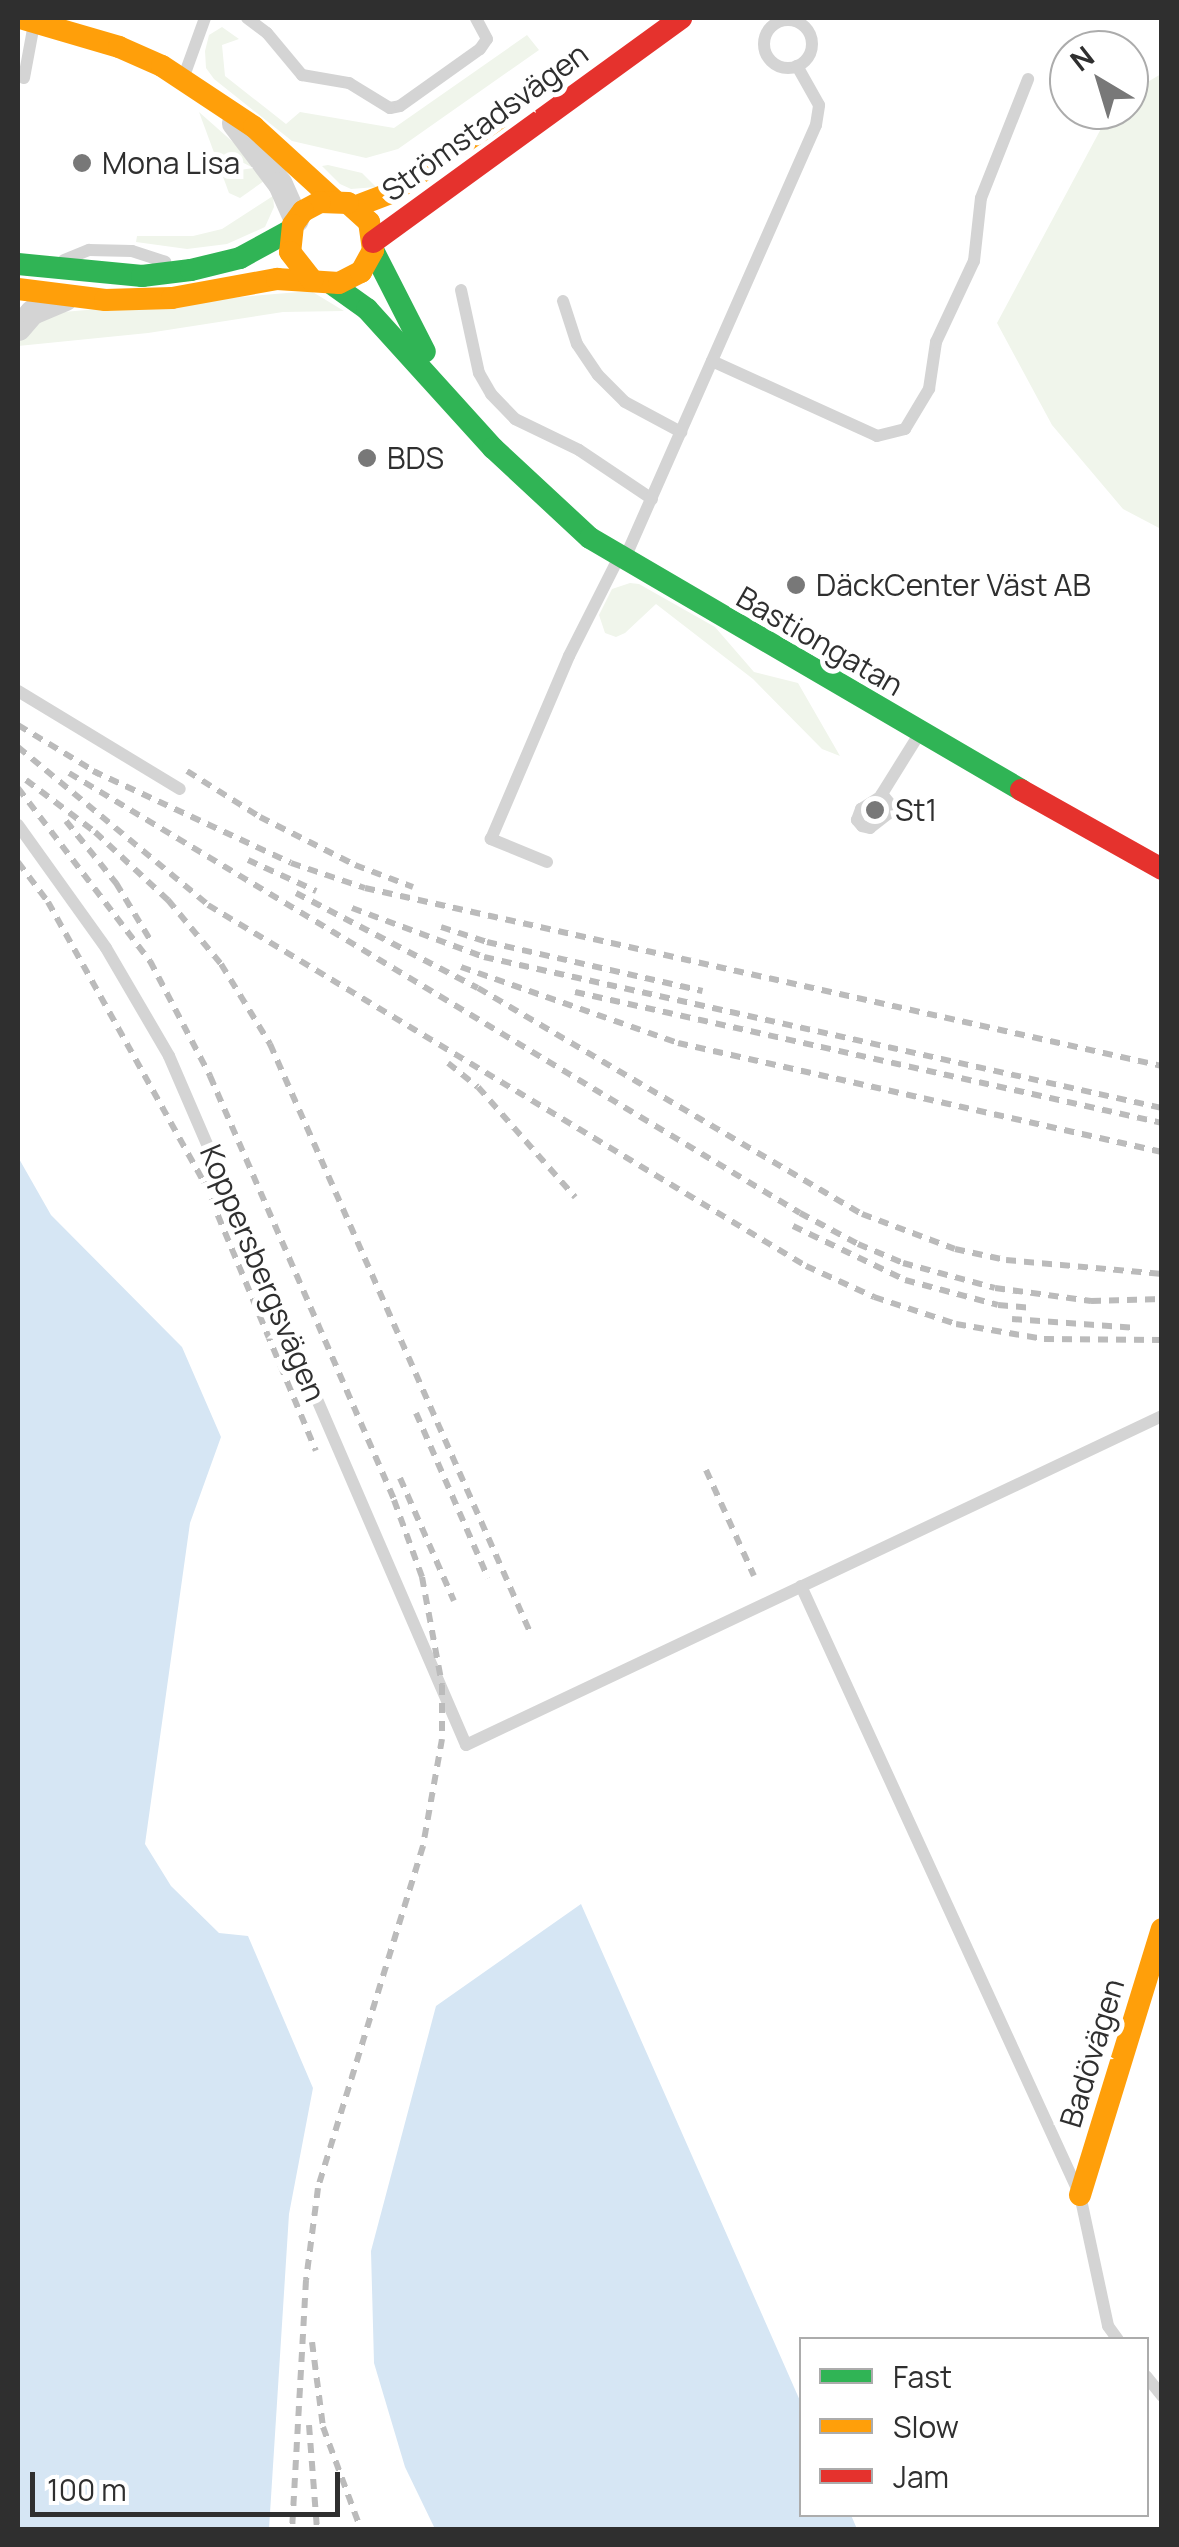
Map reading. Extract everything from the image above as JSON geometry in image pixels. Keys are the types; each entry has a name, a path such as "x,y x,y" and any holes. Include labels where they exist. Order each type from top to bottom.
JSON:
{"main road":[{"name":"Strömstadsvägen","path":"614,37 642,18"},
{"name":"Strömstadsvägen","path":"373,246 681,18"},
{"path":"18,289 65,298 172,298 276,279 322,282 361,272 373,246 368,222 254,127 229,114 183,78 141,54 27,20"},
{"name":"Strömstadsvägen","path":"344,204 391,193 522,102"},
{"path":"28,267 142,276 191,270 240,258 294,225 313,204 344,204"},
{"path":"294,225 293,258 322,282"},
{"name":"Bastiongatan","path":"373,246 428,358 475,428"},
{"name":"Bastiongatan","path":"322,282 367,309 544,498 622,558 920,734 1162,870"},
{"name":"Badövägen","path":"1080,2195 1162,1929"}],"street":[{"path":"229,114 280,184 294,225"},
{"path":"18,328 32,312 65,298"}],"lane":[{"path":"183,78 204,18"},
{"path":"247,18 267,32 302,74 350,83 390,108 400,106 480,49 487,39 476,18"},
{"path":"24,78 35,39 27,20"},
{"path":"774,20 798,22 810,33 812,48 797,66 774,63 765,50 766,35 774,20"},
{"path":"547,862 491,839 570,656 652,498 816,125 819,105 797,66"},
{"path":"712,361 877,436 904,429 929,388 936,342 974,260 981,198 1028,79"},
{"path":"461,290 479,373 491,394 515,419 579,450 652,498"},
{"path":"563,301 577,344 598,375 625,402 681,432"},
{"path":"18,691 180,789"},
{"path":"882,794 920,734"},
{"name":"Koppersbergsvägen","path":"18,825 106,948 170,1056 466,1745 801,1586"},
{"path":"1116,2337 1108,2326 1080,2195 801,1586 1162,1416"}],"shaded area":[{"path":"222,27 239,39 222,45 225,76 286,124 300,112 394,128 527,35 539,50 398,149 366,158 292,141 214,79 206,68 205,51 209,35"},
{"path":"1161,74 1161,529 1123,509 1052,425 997,323 1100,130 1149,130 1149,81"},
{"path":"199,112 234,143 264,181 240,198 229,193"},
{"path":"322,166 362,173 376,187 351,189 340,184"},
{"path":"273,196 274,207 265,227 227,244 187,249 136,242 137,236 193,236 222,229"},
{"path":"311,291 344,311 283,312 148,333 18,346 21,333 51,313"},
{"path":"639,584 715,627 754,672 798,683 840,756 822,749 753,679 656,604 625,633 616,637 605,633 599,615 612,589"}],"water":[{"path":"18,1157 51,1215 182,1347 221,1437 190,1523 145,1844 171,1886 219,1933 248,1936 313,2088 289,2214 269,2529 18,2529"},
{"path":"581,1904 799,2398 799,2517 852,2517 857,2529 435,2529 405,2467 374,2363 371,2251 436,2006"}],"railway":[{"path":"18,725 99,774"},
{"path":"18,747 208,905 806,1266 874,1297 956,1324 1044,1339 1162,1340"},
{"path":"93,771 291,863 365,888 1162,1066"},
{"path":"187,771 260,817 355,865 413,887"},
{"path":"69,773 800,1213 858,1244 903,1263 995,1288 1091,1301 1162,1299"},
{"path":"26,780 95,832 168,900 221,964 270,1044 530,1632"},
{"path":"18,788 150,961 210,1076 394,1500 422,1577 442,1685 442,1739 423,1846 318,2188 306,2280 292,2530"},
{"path":"66,821 116,883 152,943"},
{"path":"248,860 316,891"},
{"path":"18,862 48,902 204,1182 316,1451"},
{"path":"296,893 478,988 862,1214 955,1249 1006,1260 1162,1274"},
{"path":"352,908 484,957 1162,1108"},
{"path":"441,927 487,942 703,991"},
{"path":"461,967 678,1043 1162,1152"},
{"path":"575,992 1162,1123"},
{"path":"448,1063 478,1087 575,1197"},
{"path":"793,1226 905,1280 998,1305 1032,1308"},
{"path":"1012,1319 1137,1328"},
{"path":"416,1413 488,1578"},
{"path":"706,1470 754,1576"},
{"path":"400,1478 454,1601"},
{"path":"312,2342 323,2427 361,2530"},
{"path":"309,2425 317,2530"}],"traffic: fast":[{"path":"18,264 142,276 191,270 240,258 291,230"},
{"path":"373,250 425,352"},
{"path":"332,284 367,309 493,448 590,538 1021,790"}],"traffic: slow":[{"path":"20,18 119,47 162,66 254,127 334,200"},
{"path":"354,207 391,193 498,119"},
{"path":"18,289 105,300 172,298 277,279 339,283 361,272 373,250 369,222 348,203 320,202 303,211 293,225 290,252 312,280"},
{"path":"1080,2195 1162,1929"}],"traffic: jam":[{"path":"373,242 681,18"},
{"path":"1021,790 1162,869"}],"place":[{"name":"Mona Lisa","path":"82,163"},
{"name":"BDS","path":"367,458"},
{"name":"DäckCenter Väst AB","path":"796,585"},
{"name":"St1","path":"875,810"}]}
